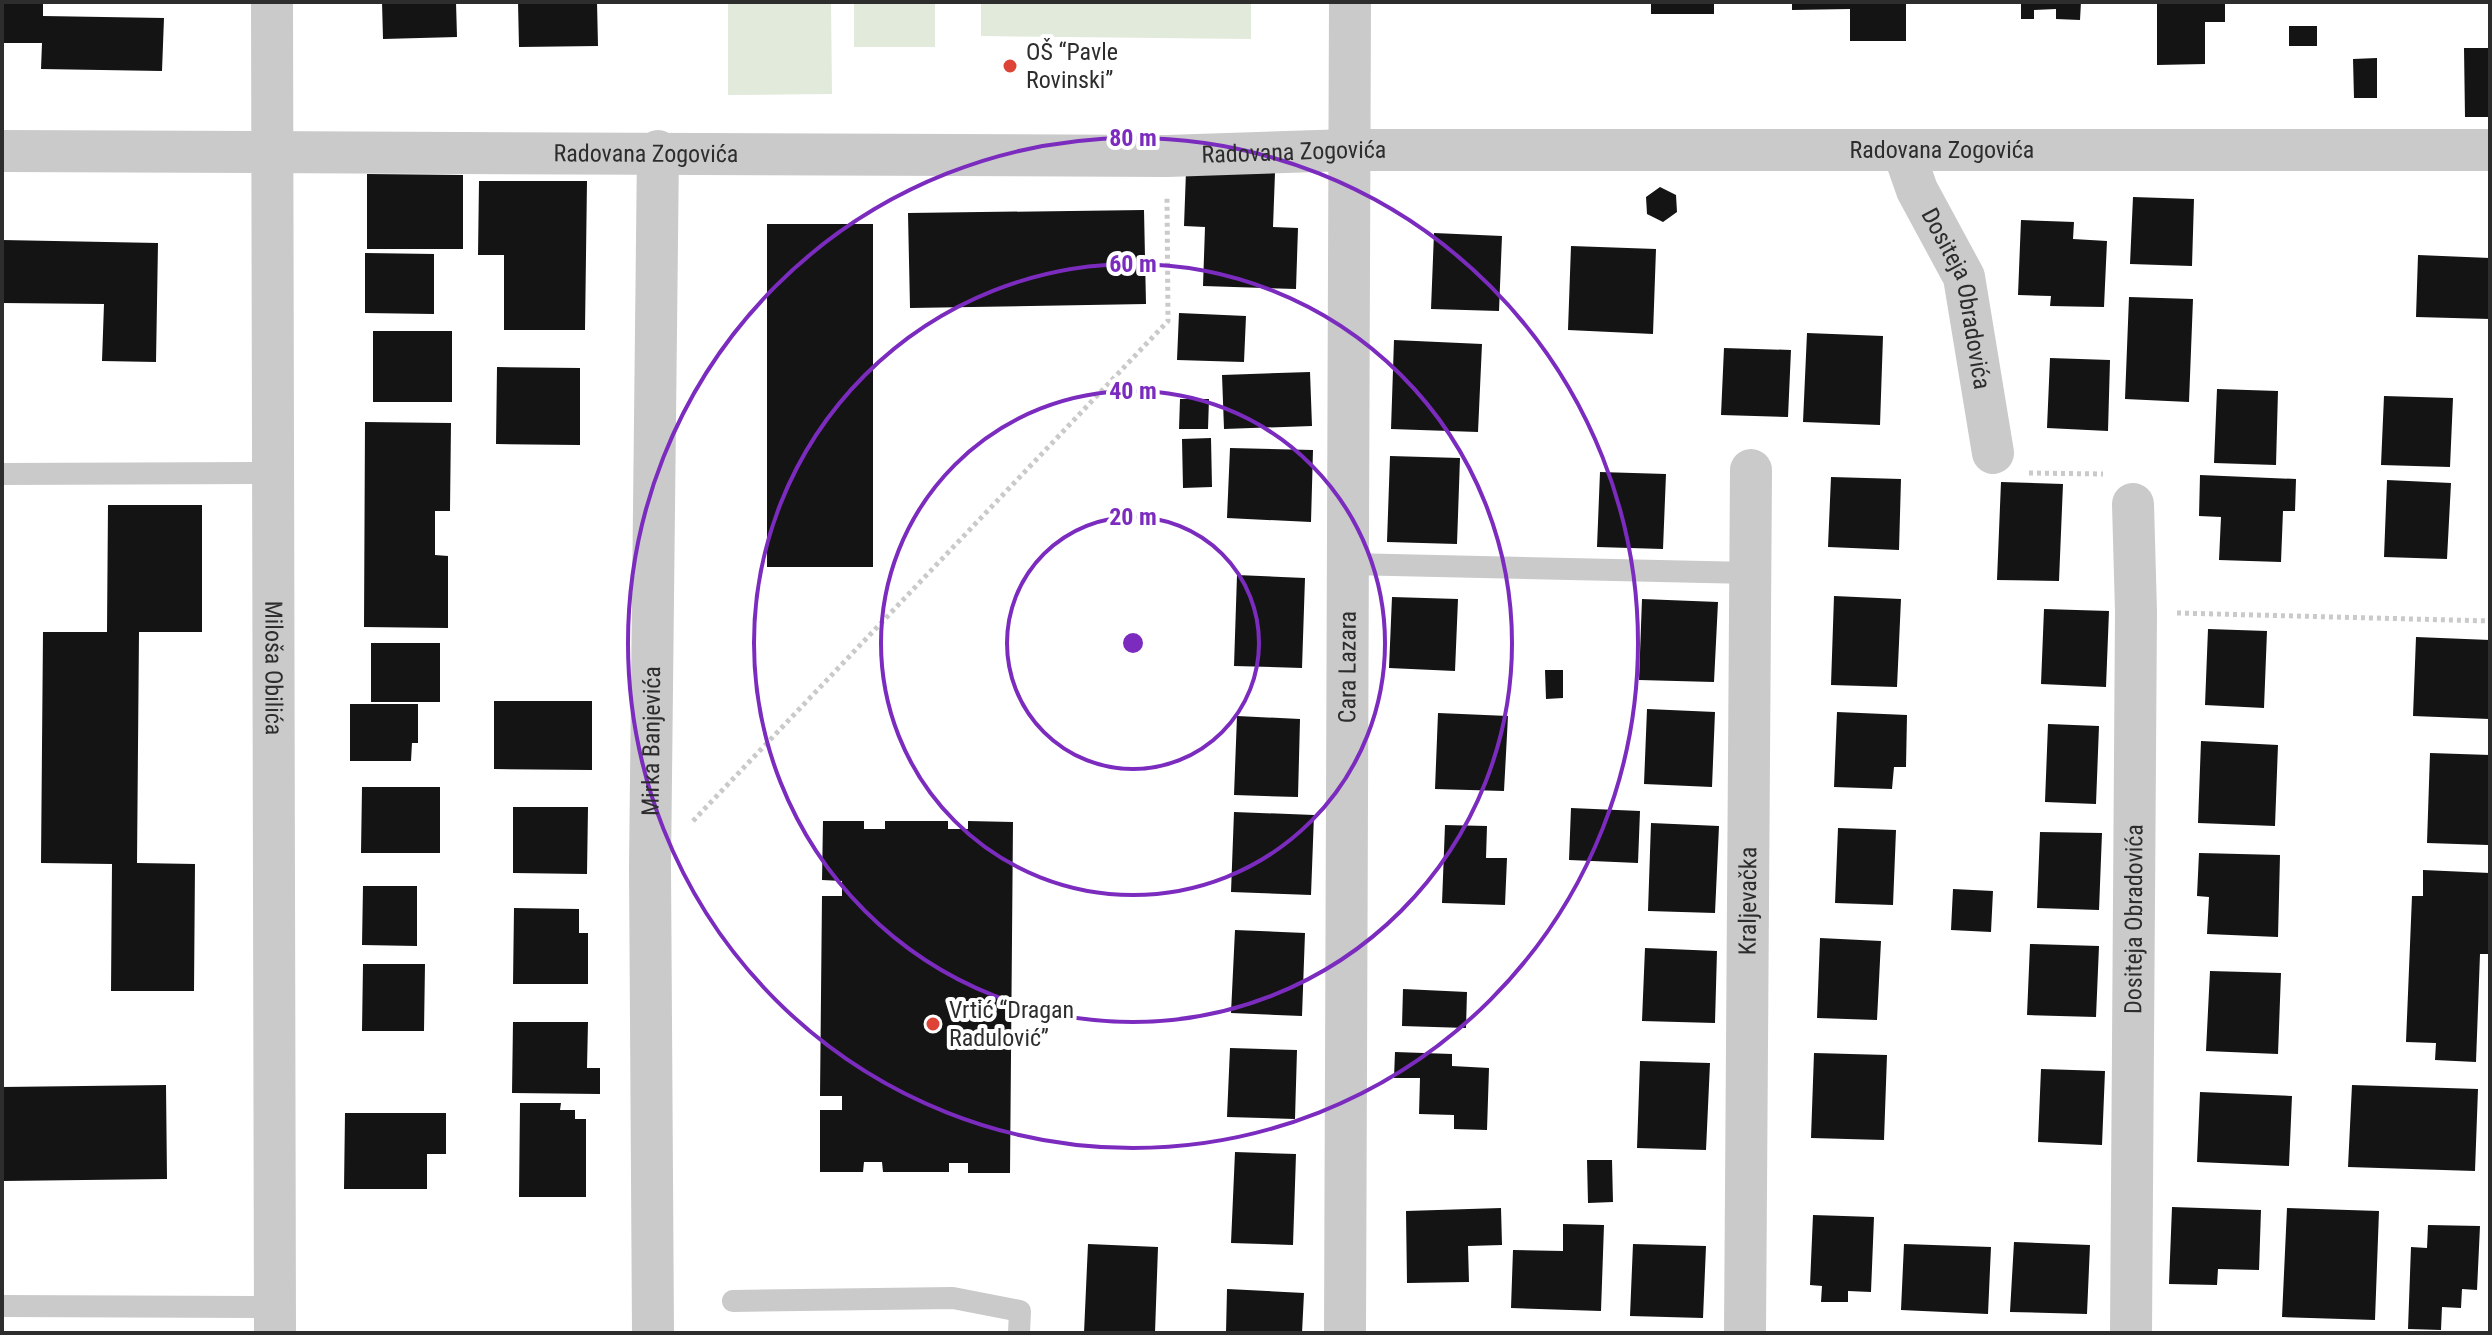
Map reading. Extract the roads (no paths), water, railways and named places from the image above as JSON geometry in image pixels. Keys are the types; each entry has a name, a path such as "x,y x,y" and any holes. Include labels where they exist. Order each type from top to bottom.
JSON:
{"street":[{"name":"Miloša Obilića","path":"272,2 275,151 275,1320"},
{"name":"Cara Lazara","path":"1345,1333 1350,2"},
{"name":"Radovana Zogovića","path":"2,151 658,151 1167,156 1349,150 2490,150"},
{"name":"Dositeja Obradovića","path":"1903,150 1917,190 1964,277 1993,453"},
{"name":"Mirka Banjevića","path":"653,1333 650,867 658,151"},
{"name":"Kraljevačka","path":"1745,1333 1751,470"},
{"name":"Dositeja Obradovića","path":"2131,1333 2136,612 2133,504"}],"lane":[{"path":"2,474 275,473"},
{"path":"1348,564 1750,573"},
{"path":"733,1301 953,1298 1020,1311 1019,1333"},
{"path":"2,1306 275,1320"}],"place":[{"name":"OŠ “Pavle Rovinski”","path":"1010,66"},
{"name":"Vrtić “Dragan Radulović”","path":"933,1024"}]}
